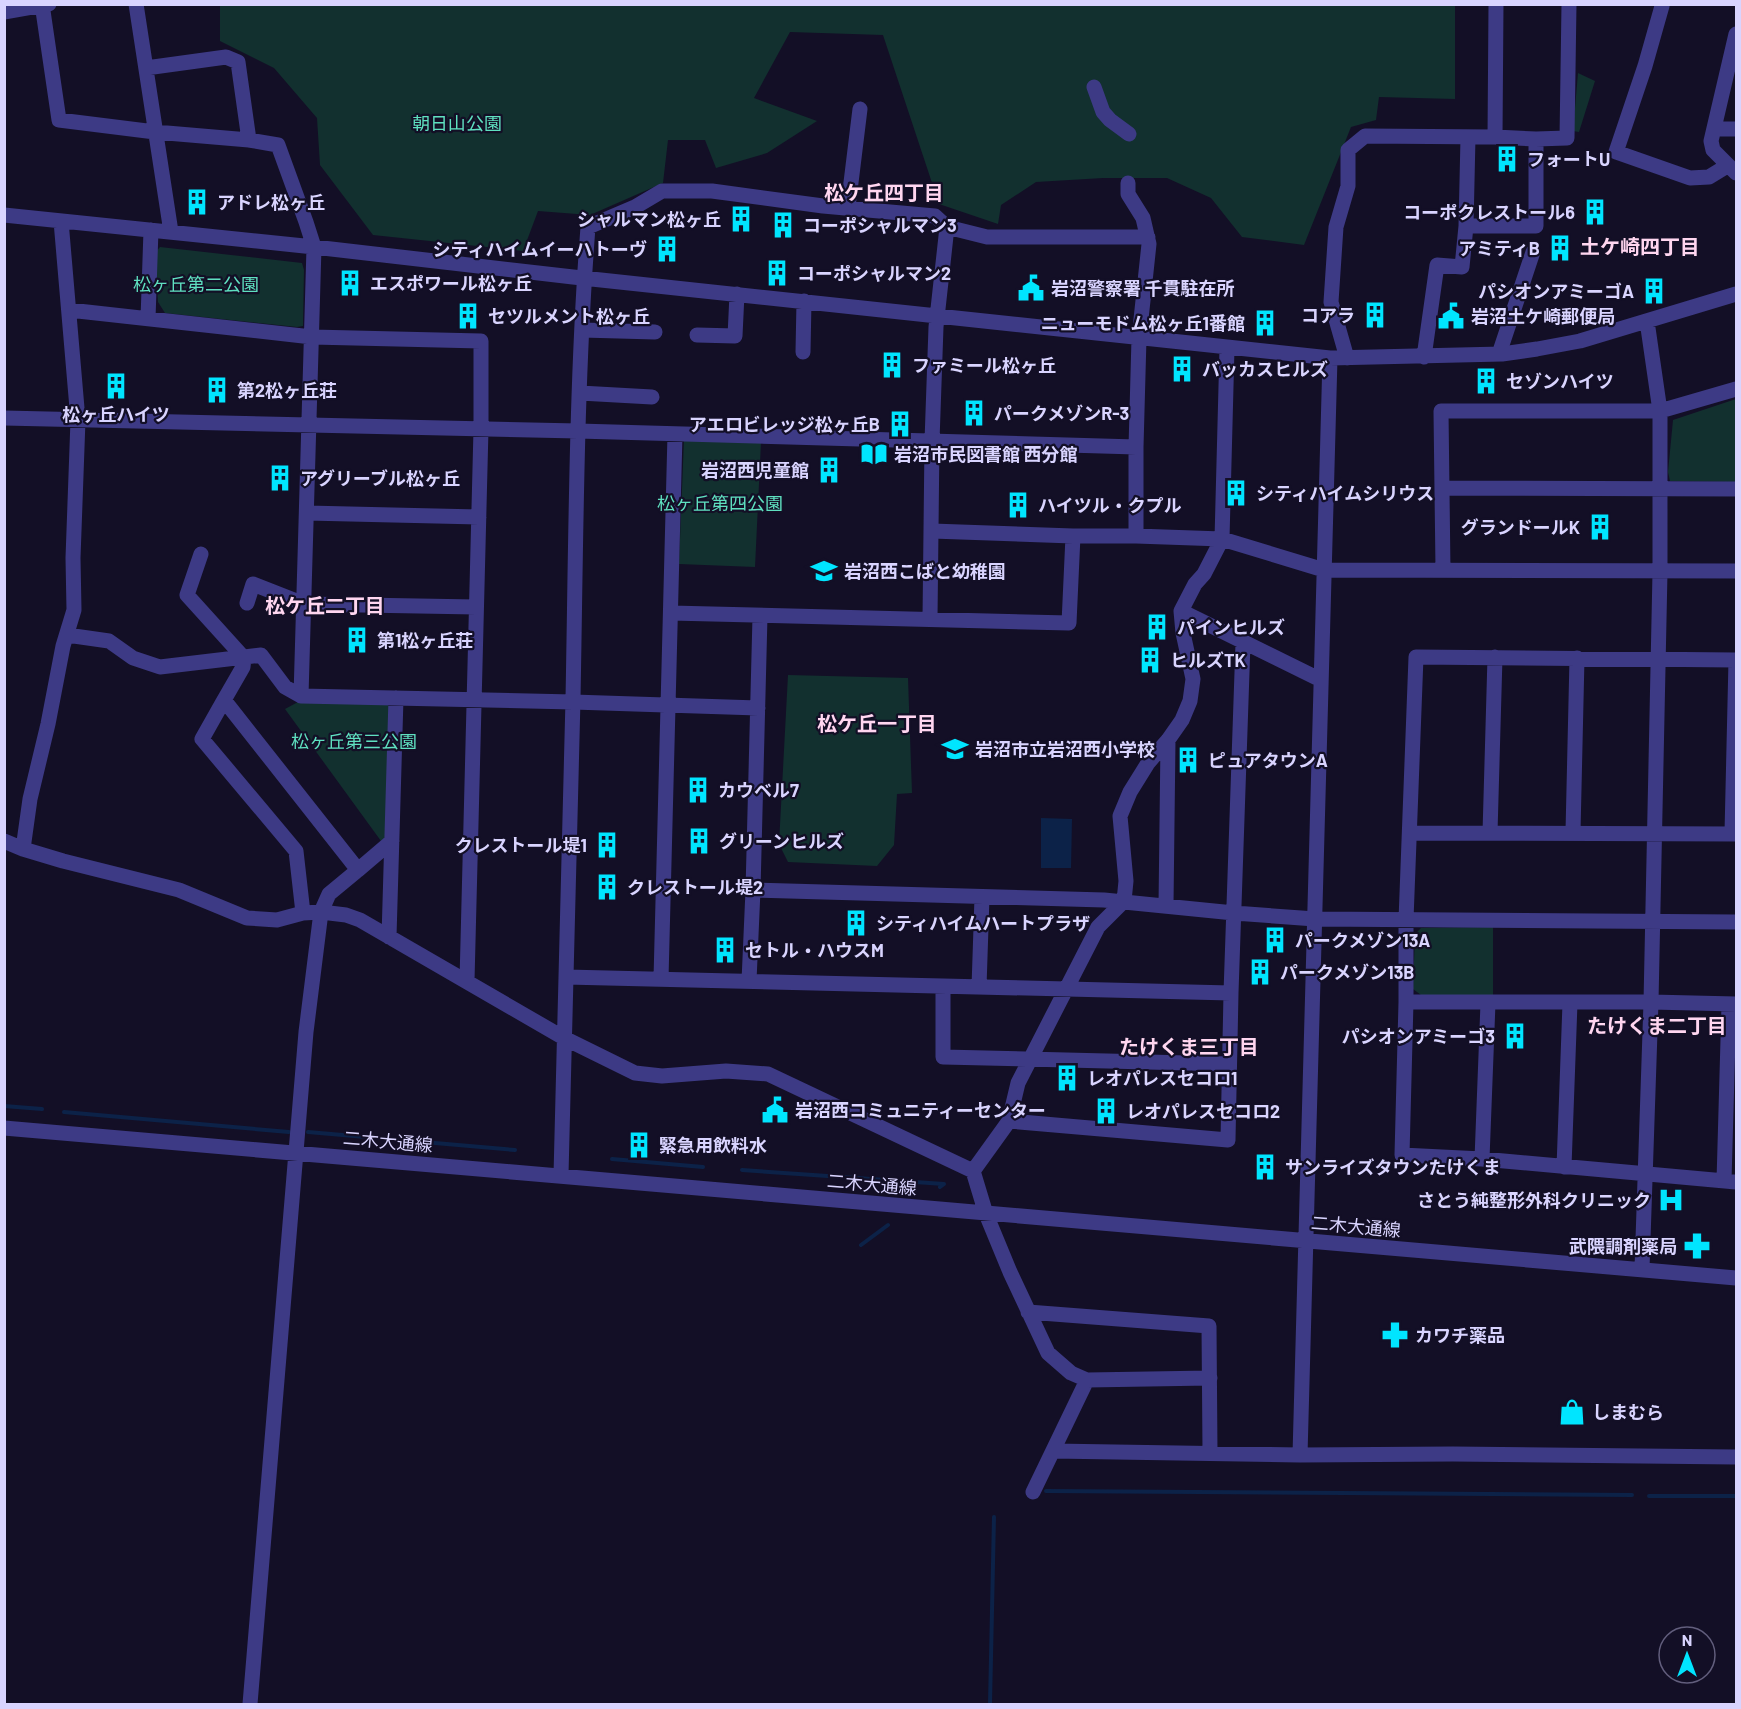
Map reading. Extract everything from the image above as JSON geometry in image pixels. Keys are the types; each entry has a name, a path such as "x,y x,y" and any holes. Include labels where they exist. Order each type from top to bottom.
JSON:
{"street":[{"path":"136,4 171,232"},
{"path":"1495,137 1496,4"},
{"path":"1347,358 1331,302 1336,227 1348,186 1348,150 1365,136 1495,137 1536,140 1568,138 1569,4"},
{"path":"4,12 45,5 59,120 278,145 314,247 301,696"},
{"path":"1662,6 1645,66 1616,152 1690,178 1709,177 1732,170 1713,150 1711,141 1737,34"},
{"path":"146,68 226,57 237,62 249,140"},
{"path":"1094,87 1103,112 1128,134"},
{"path":"848,207 860,109"},
{"path":"1714,129 1737,129"},
{"path":"1424,357 1437,265 1462,267 1466,226 1468,137"},
{"path":"1466,226 1536,226 1536,140"},
{"path":"1128,183 1128,194 1143,218 1149,244 1139,338 1136,536"},
{"path":"561,1175 578,431 588,227 635,207 662,191 712,191 823,206 935,216 947,227 987,237 1148,237"},
{"path":"4,214 1330,358 1499,354 1538,349 1580,341 1737,294"},
{"path":"23,849 30,799 63,646 74,610 73,558 78,420 61,221"},
{"path":"930,619 932,441 937,317 947,227"},
{"path":"148,319 152,230"},
{"path":"1499,354 1533,252"},
{"path":"697,335 735,336 737,294"},
{"path":"803,352 804,301"},
{"path":"69,310 312,337 481,341 481,429 467,981"},
{"path":"1642,1269 1651,1002 1660,572 1660,411 1647,321"},
{"path":"582,330 655,332"},
{"path":"973,1171 1009,1121 1018,1083 1098,927 1124,901 1126,881 1120,816 1130,792 1148,763 1182,720 1190,701 1193,679 1183,633 1181,611 1222,539 1227,348"},
{"path":"1300,1455 1330,358"},
{"path":"1443,570 1441,411 1660,411 1737,389"},
{"path":"580,393 652,397"},
{"path":"4,418 309,424 1136,447"},
{"path":"661,979 675,434"},
{"path":"1442,488 1737,489"},
{"path":"307,513 479,517"},
{"path":"932,531 1222,539 1324,570 1737,572"},
{"path":"671,613 1069,623 1073,536"},
{"path":"201,554 187,596 244,658 243,668 202,739 296,851 303,913"},
{"path":"247,603 253,584 304,604 477,607"},
{"path":"1181,611 1321,680"},
{"path":"748,981 753,890 760,616"},
{"path":"67,635 109,640 133,658 160,667 261,655 285,687 301,696 758,708"},
{"path":"1009,1121 1228,1140 1228,1064 1243,643"},
{"path":"1406,1002 1733,1004 1730,1182 1482,1159 1402,1155 1406,920 1416,657 1736,660 1734,833 1410,833"},
{"path":"1490,833 1496,657"},
{"path":"1573,832 1576,658"},
{"path":"389,937 396,698"},
{"path":"224,700 358,870"},
{"path":"1166,906 1168,740"},
{"path":"4,841 63,861 179,890 247,918 277,920 303,913 321,912 346,915 360,920 564,1038 635,1072 663,1076 726,1071 768,1074 973,1171 986,1214 1028,1312 1048,1353 1071,1374 1087,1380 1210,1378"},
{"path":"250,1704 306,1032 321,912 330,894 392,841"},
{"path":"753,890 1124,901 1234,914 1315,919 1737,922"},
{"path":"979,987 982,897"},
{"path":"566,977 1231,993"},
{"path":"943,986 943,1057 1228,1064"},
{"path":"1482,1159 1488,1003"},
{"path":"1564,1167 1569,1003"},
{"name":"二木大通線","path":"4,1128 1737,1278"},
{"path":"1028,1312 1209,1326 1210,1452"},
{"path":"1033,1492 1087,1380"},
{"path":"1053,1451 1300,1455 1737,1457"}],"green space":[{"name":"朝日山公園","path":"220,5 1455,5 1455,99 1379,97 1376,120 1351,127 1304,245 1242,237 1211,198 1167,178 1103,178 1036,182 1001,205 998,224 939,204 883,35 790,32 754,98 817,121 767,153 716,168 705,140 668,140 663,183 590,215 538,211 523,251 373,235 320,165 317,118 274,68 220,41"},
{"path":"1578,73 1595,81 1579,132 1573,131"},
{"name":"松ヶ丘第二公園","path":"160,247 302,263 304,270 303,326 165,313 158,302 155,253"},
{"path":"1736,399 1736,482 1670,481 1668,472 1673,420"},
{"name":"松ヶ丘第四公園","path":"684,439 761,442 755,567 679,564"},
{"path":"788,675 908,678 912,793 897,794 894,845 877,866 788,862 779,844"},
{"name":"松ヶ丘第三公園","path":"298,702 386,704 392,708 389,836 381,841 285,709"},
{"path":"1493,927 1493,996 1421,995 1413,989 1415,934 1421,928"}],"water":[{"path":"1041,818 1072,819 1071,868 1041,868"}],"waterway":[{"path":"4,1106 42,1109"},
{"path":"64,1112 289,1132"},
{"path":"308,1132 515,1150"},
{"path":"612,1159 703,1167"},
{"path":"742,1170 944,1184 940,1187"},
{"path":"861,1245 888,1225"},
{"path":"1046,1491 1632,1495"},
{"path":"1649,1496 1736,1496"},
{"path":"990,1704 994,1517"}],"place":[{"name":"フォートU","path":"1507,159"},
{"name":"アドレ松ヶ丘","path":"197,202"},
{"name":"コーポクレストール6","path":"1595,212"},
{"name":"シャルマン松ヶ丘","path":"741,219"},
{"name":"コーポシャルマン3","path":"783,225"},
{"name":"アミティB","path":"1560,248"},
{"name":"シティハイムイーハトーヴ","path":"667,249"},
{"name":"コーポシャルマン2","path":"777,273"},
{"name":"エスポワール松ヶ丘","path":"350,283"},
{"name":"岩沼警察署 千貫駐在所","path":"1031,288"},
{"name":"パシオンアミーゴA","path":"1654,291"},
{"name":"コアラ","path":"1375,315"},
{"name":"セツルメント松ヶ丘","path":"468,316"},
{"name":"岩沼土ケ崎郵便局","path":"1451,316"},
{"name":"ニューモドム松ヶ丘1番館","path":"1265,323"},
{"name":"ファミール松ヶ丘","path":"892,365"},
{"name":"バッカスヒルズ","path":"1182,369"},
{"name":"セゾンハイツ","path":"1486,381"},
{"name":"松ヶ丘ハイツ","path":"116,386"},
{"name":"第2松ヶ丘荘","path":"217,390"},
{"name":"パークメゾンR-3","path":"974,413"},
{"name":"アエロビレッジ松ヶ丘B","path":"900,424"},
{"name":"岩沼市民図書館 西分館","path":"874,454"},
{"name":"岩沼西児童館","path":"829,470"},
{"name":"アグリーブル松ヶ丘","path":"280,478"},
{"name":"シティハイムシリウス","path":"1236,493"},
{"name":"ハイツル・クプル","path":"1018,505"},
{"name":"グランドールK","path":"1600,527"},
{"name":"岩沼西こばと幼稚園","path":"824,571"},
{"name":"パインヒルズ","path":"1157,627"},
{"name":"第1松ヶ丘荘","path":"357,640"},
{"name":"ヒルズTK","path":"1150,660"},
{"name":"岩沼市立岩沼西小学校","path":"955,749"},
{"name":"ピュアタウンA","path":"1188,760"},
{"name":"カウベル7","path":"698,790"},
{"name":"グリーンヒルズ","path":"699,841"},
{"name":"クレストール堤1","path":"607,845"},
{"name":"クレストール堤2","path":"607,887"},
{"name":"シティハイムハートプラザ","path":"856,923"},
{"name":"パークメゾン13A","path":"1275,940"},
{"name":"セトル・ハウスM","path":"725,950"},
{"name":"パークメゾン13B","path":"1260,972"},
{"name":"パシオンアミーゴ3","path":"1515,1036"},
{"name":"レオパレスセコロ1","path":"1067,1078"},
{"name":"岩沼西コミュニティーセンター","path":"775,1110"},
{"name":"レオパレスセコロ2","path":"1106,1111"},
{"name":"緊急用飲料水","path":"639,1145"},
{"name":"サンライズタウンたけくま","path":"1265,1167"},
{"name":"さとう純整形外科クリニック","path":"1671,1200"},
{"name":"武隈調剤薬局","path":"1697,1246"},
{"name":"カワチ薬品","path":"1395,1335"},
{"name":"しまむら","path":"1572,1412"}],"district":[{"name":"松ケ丘四丁目","path":"884,192"},
{"name":"土ケ崎四丁目","path":"1640,246"},
{"name":"松ケ丘二丁目","path":"325,605"},
{"name":"松ケ丘一丁目","path":"877,723"},
{"name":"たけくま二丁目","path":"1657,1025"},
{"name":"たけくま三丁目","path":"1189,1046"}]}
